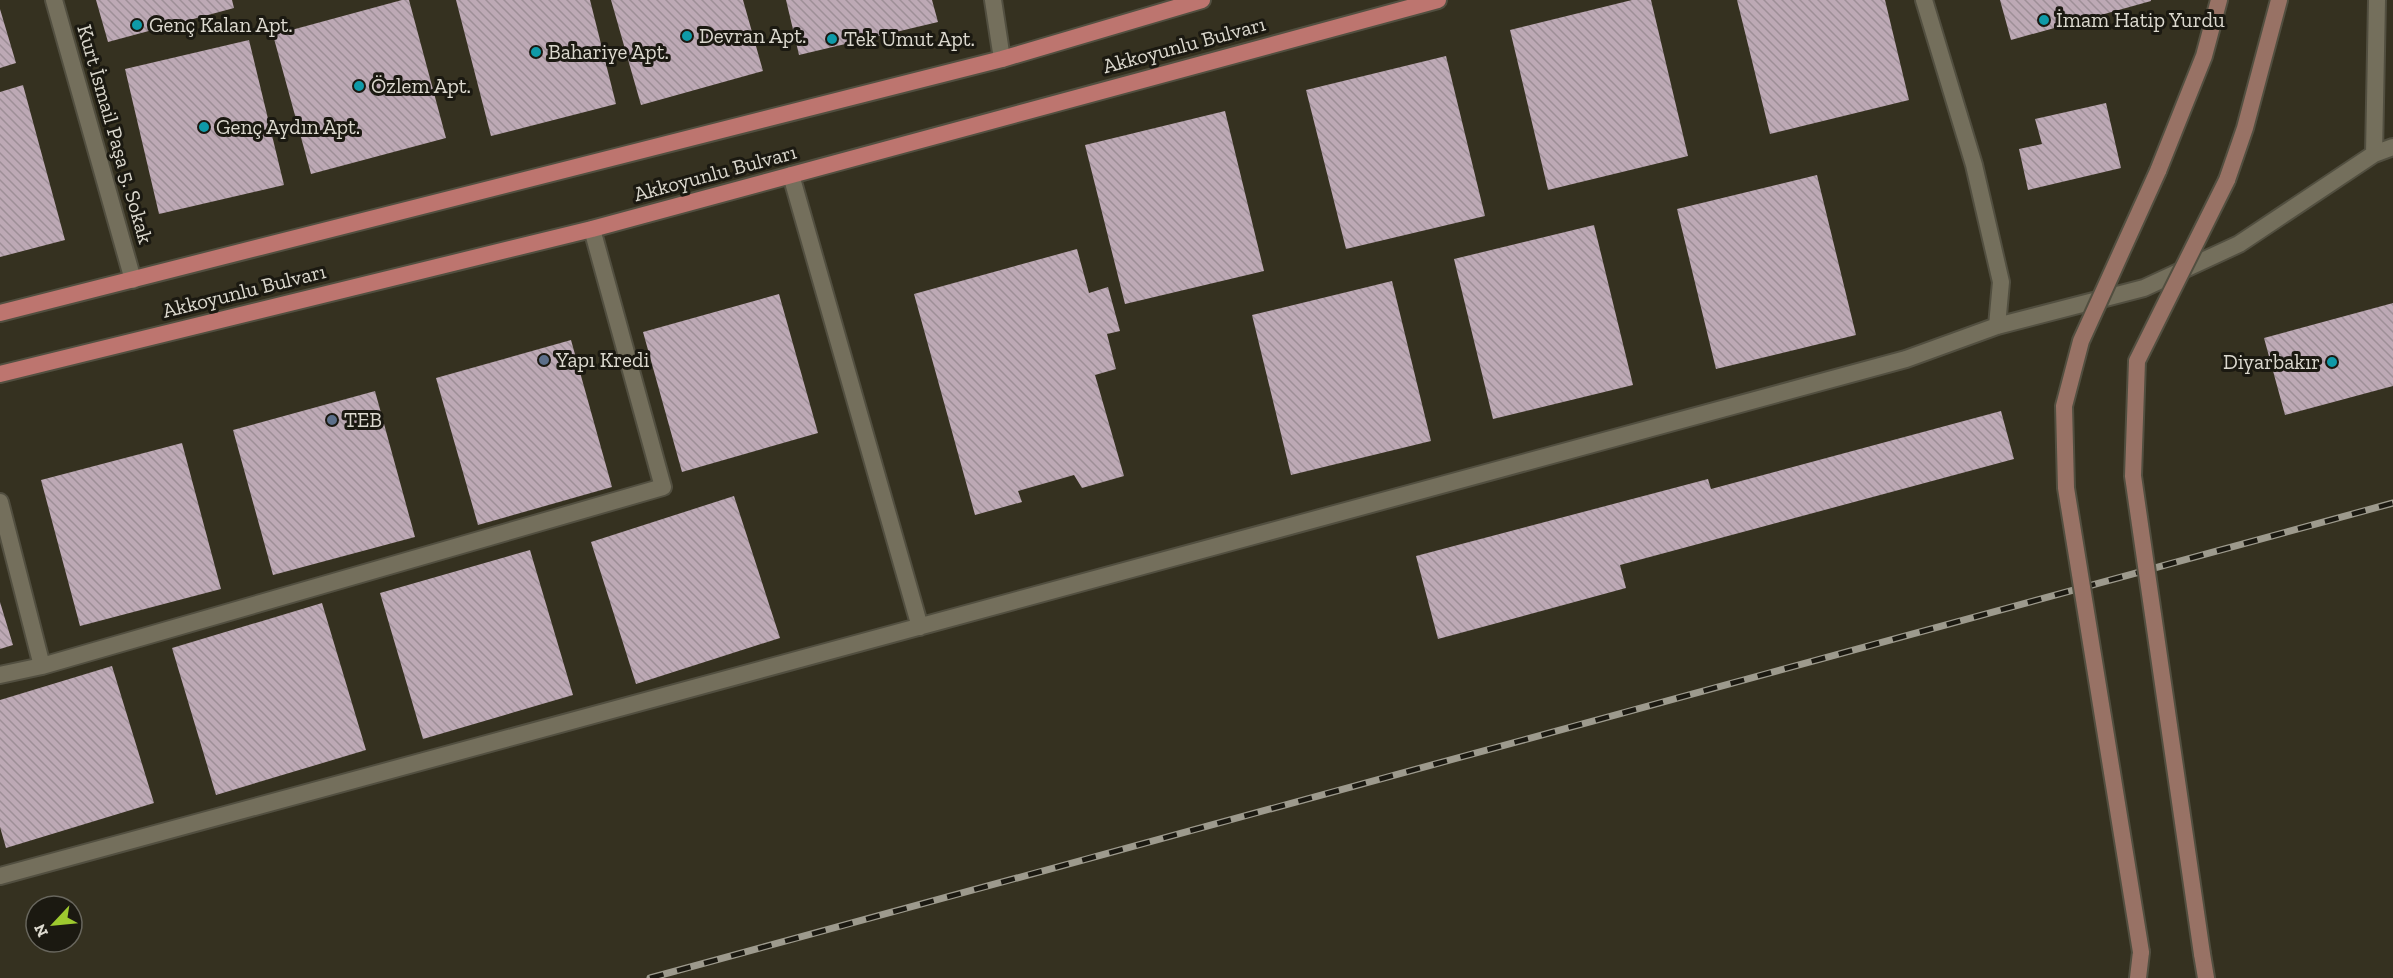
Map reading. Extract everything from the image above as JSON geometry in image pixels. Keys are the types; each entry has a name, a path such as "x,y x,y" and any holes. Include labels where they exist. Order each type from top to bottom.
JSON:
{"main road":[{"name":"Akkoyunlu Bulvarı","path":"0,313 1002,59 1202,0"},
{"name":"Akkoyunlu Bulvarı","path":"0,374 592,229 1438,0"},
{"path":"2143,978 2141,952 2066,489 2064,406 2081,341 2158,171 2204,56 2219,0"},
{"path":"2206,978 2133,476 2137,362 2227,180 2245,128 2279,0"},
{"path":"2139,978 2141,952"}],"street":[{"name":"Kurt İsmail Paşa 5. Sokak","path":"54,0 133,280"},
{"path":"993,0 1002,59"},
{"path":"1924,0 1974,165 2001,282 1997,326"},
{"path":"2374,154 2377,0"},
{"path":"0,876 1906,359 1997,326 2144,288 2239,244 2374,154 2393,147"},
{"path":"791,175 920,627"},
{"path":"0,675 42,666 663,487 592,229"},
{"path":"0,502 42,666"}],"building":[{"name":"Genç Kalan Apt.","path":"96,0 232,0 234,8 108,42"},
{"name":"Özlem Apt.","path":"409,0 446,138 311,174 273,35"},
{"name":"Bahariye Apt.","path":"456,0 590,0 616,104 491,136"},
{"name":"Devran Apt.","path":"611,0 743,0 763,71 641,105"},
{"name":"Tek Umut Apt.","path":"786,0 932,0 938,22 799,55"},
{"path":"1632,0 1651,0 1688,156 1548,190 1510,30"},
{"path":"1737,0 1885,0 1909,100 1770,134"},
{"name":"İmam Hatip Yurdu","path":"2000,0 2151,0 2151,1 2011,40"},
{"path":"0,9 16,63 0,68"},
{"name":"Genç Aydın Apt.","path":"249,40 284,185 159,214 125,69"},
{"path":"1446,56 1485,216 1346,249 1306,90"},
{"path":"23,85 65,240 0,257 0,92"},
{"path":"2106,103 2121,168 2028,190 2019,149 2042,144 2035,119"},
{"path":"1225,111 1264,271 1125,304 1085,145"},
{"path":"1817,175 1856,335 1716,369 1677,209"},
{"path":"1594,225 1633,385 1493,419 1454,259"},
{"path":"1077,249 1089,293 1108,287 1120,331 1107,334 1116,369 1095,375 1124,476 1082,488 1074,475 1018,491 1022,502 975,515 914,294"},
{"path":"1392,281 1431,441 1291,475 1252,315"},
{"path":"779,294 818,433 682,472 643,332"},
{"name":"Diyarbakır","path":"2393,303 2393,386 2285,415 2264,338"},
{"path":"571,340 612,487 478,525 436,378"},
{"path":"375,391 415,537 273,575 233,430"},
{"path":"2001,411 2014,459 1620,565 1626,588 1438,639 1416,556 1708,479 1711,489"},
{"path":"182,443 221,589 80,626 41,480"},
{"path":"734,496 780,638 636,684 591,542"},
{"path":"530,550 573,695 423,739 380,593"},
{"path":"0,602 13,645 0,649"},
{"path":"322,603 366,750 216,795 172,648"},
{"path":"112,666 154,803 6,848 0,827 0,700"}],"railway":[{"path":"650,978 2393,503"}],"place":[{"name":"İmam Hatip Yurdu","path":"2044,20"},
{"name":"Genç Kalan Apt.","path":"137,25"},
{"name":"Devran Apt.","path":"687,36"},
{"name":"Tek Umut Apt.","path":"832,39"},
{"name":"Bahariye Apt.","path":"536,52"},
{"name":"Özlem Apt.","path":"359,86"},
{"name":"Genç Aydın Apt.","path":"204,127"},
{"name":"Yapı Kredi","path":"544,360"},
{"name":"Diyarbakır","path":"2332,362"},
{"name":"TEB","path":"332,420"}]}
